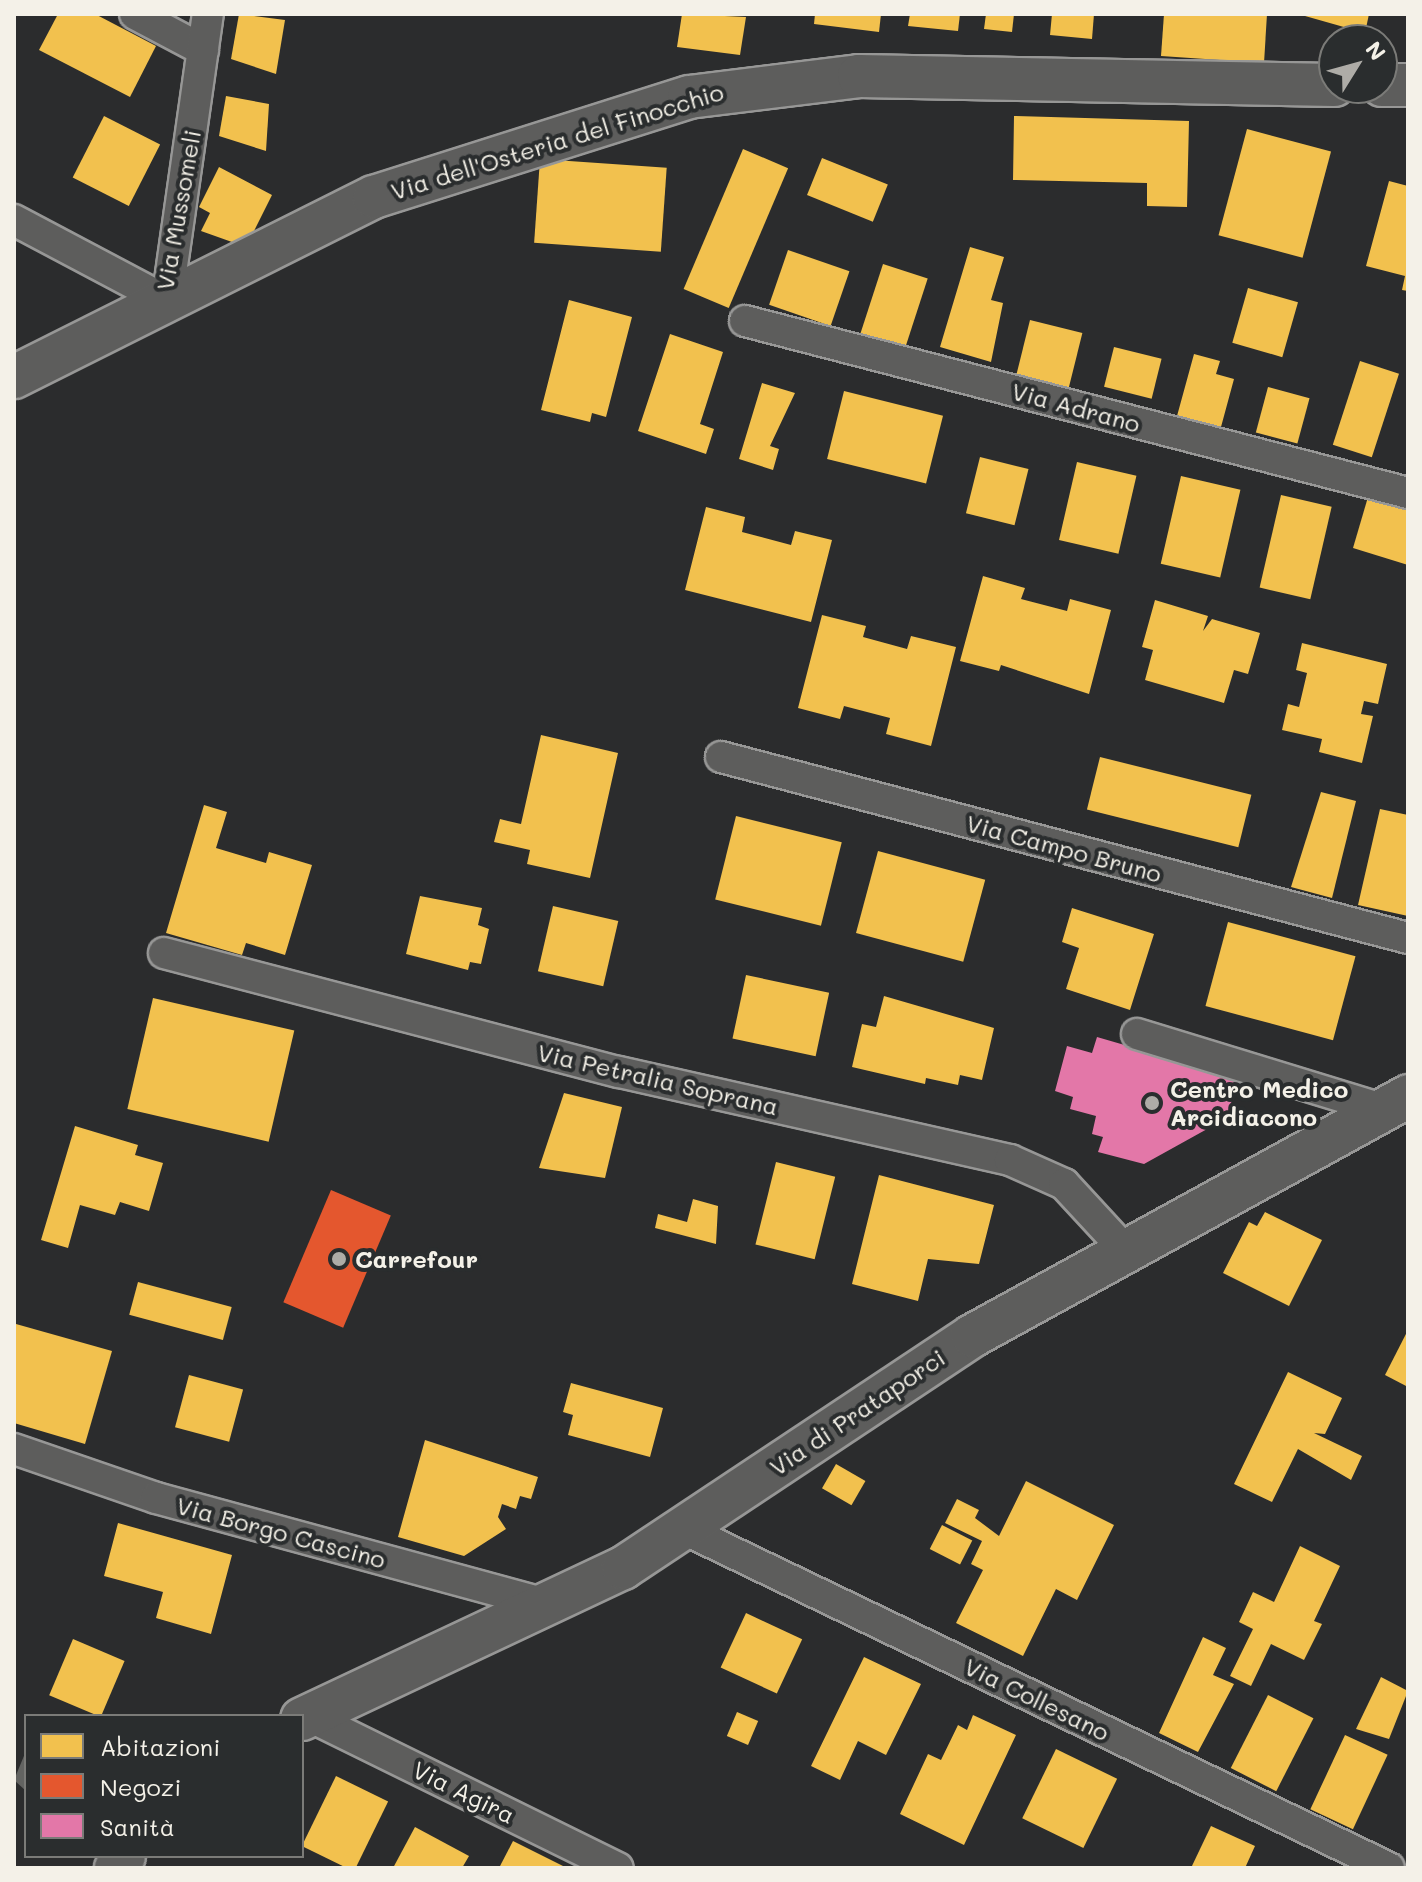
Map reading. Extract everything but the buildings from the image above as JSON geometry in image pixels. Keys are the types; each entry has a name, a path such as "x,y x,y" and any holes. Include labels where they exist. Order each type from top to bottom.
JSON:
{"street":[{"path":"135,14 203,50"},
{"name":"Via Mussomeli","path":"14,220 167,301 208,14"},
{"name":"Via dell'Osteria del Finocchio","path":"14,377 398,187 721,90 887,75 1318,85"},
{"name":"Via Adrano","path":"745,321 1408,493"},
{"name":"Via Campo Bruno","path":"721,757 1408,938"},
{"name":"Via Petralia Soprana","path":"164,953 619,1072 1010,1160 1064,1184 1125,1250"},
{"path":"1137,1034 1396,1102"},
{"name":"Via di Prataporci","path":"305,1718 551,1605 686,1530 955,1346 1396,1102"},
{"name":"Via Borgo Cascino","path":"14,1449 156,1498 551,1605"},
{"name":"Via Collesano","path":"686,1530 1389,1868"},
{"name":"Via Agira","path":"305,1718 618,1868"}],"shaded area":[{"path":"24,1756 24,1789 14,1780"}],"place":[{"name":"Centro Medico Arcidiacono","path":"1152,1103"},
{"name":"Carrefour","path":"339,1259"}]}
